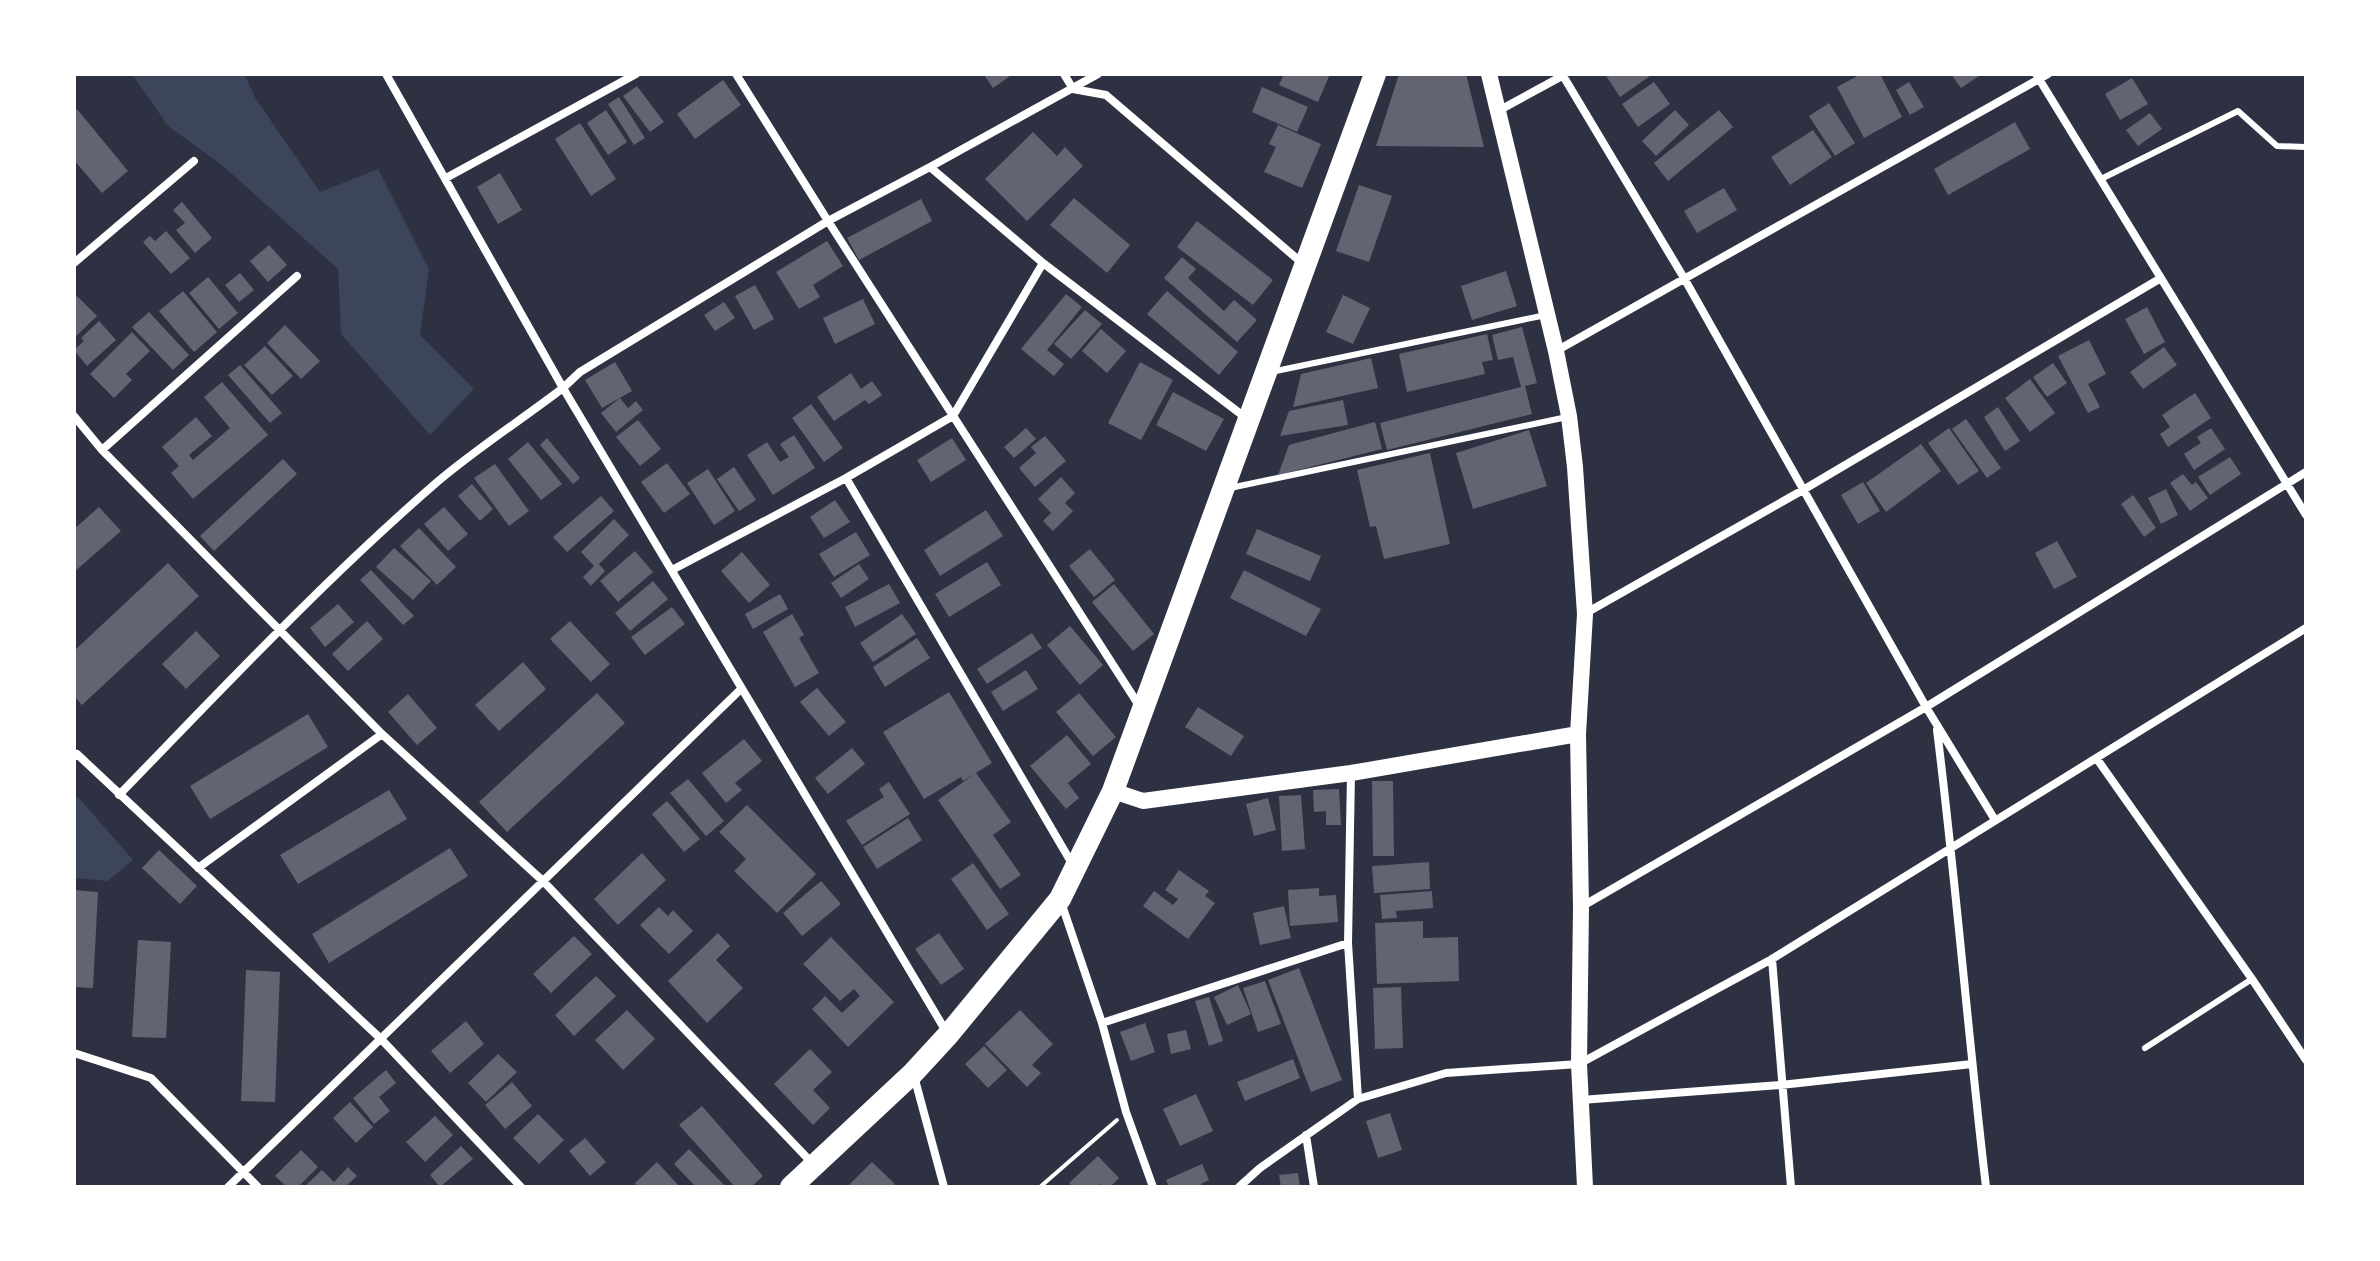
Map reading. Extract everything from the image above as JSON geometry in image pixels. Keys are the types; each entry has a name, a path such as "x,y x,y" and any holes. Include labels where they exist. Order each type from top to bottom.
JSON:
{"highway":[{"path":"791,1187 913,1073 948,1035 1060,899 1076,870 1113,791 1375,74"}],"main road":[{"path":"1489,74 1548,314 1569,416 1575,467 1585,614 1578,734 1581,907 1579,1064 1585,1187"},
{"path":"1113,791 1143,801 1351,773 1578,734"}],"street":[{"path":"386,74 563,388 948,1035"},
{"path":"446,178 636,74"},
{"path":"736,74 1142,711"},
{"path":"1064,74 1073,89 1106,95 1306,266"},
{"path":"119,795 279,629 356,555 438,481 580,372 828,221 1098,74"},
{"path":"1556,351 2037,77 2048,74"},
{"path":"1498,111 1563,75 1684,278 1936,725 1995,820"},
{"path":"2037,77 2306,515"},
{"path":"74,263 194,161"},
{"path":"930,167 1043,263 1250,421"},
{"path":"672,570 846,478 953,416 1043,263"},
{"path":"102,450 297,276"},
{"path":"1585,614 1803,490 2161,278"},
{"path":"74,416 102,450 382,734 543,881 813,1165"},
{"path":"1581,907 1926,707 2306,472"},
{"path":"846,478 1076,870"},
{"path":"1239,1187 1260,1168 1358,1099 1446,1073 1579,1064 1772,959 2306,628"},
{"path":"228,1187 741,689"},
{"path":"1936,725 1952,848 1986,1187"},
{"path":"198,868 382,734"},
{"path":"76,755 381,1039 521,1187"},
{"path":"2097,759 2306,1060"},
{"path":"1351,773 1348,943 1358,1099"},
{"path":"1060,899 1102,1023 1126,1112 1153,1187"},
{"path":"1102,1023 1348,943"},
{"path":"1772,959 1791,1187"},
{"path":"74,1053 151,1078 258,1187"},
{"path":"1581,1100 1781,1085 1972,1064"},
{"path":"913,1073 944,1187"},
{"path":"1306,1135 1314,1187"}],"lane":[{"path":"2101,179 2238,111 2277,146 2306,147"},
{"path":"1267,373 1548,314"},
{"path":"1222,490 1569,416"},
{"path":"2145,1048 2252,979"}],"path":[{"path":"1040,1187 1126,1112"}],"shaded area":[{"path":"132,74 244,74 256,99 320,192 378,169 429,269 420,335 474,389 430,435 341,334 338,269 223,166 168,126"},
{"path":"74,797 79,798 133,860 108,881 74,878"}],"building":[{"path":"986,74 1013,74 993,88"},
{"path":"1284,74 1330,74 1318,102 1279,85"},
{"path":"1399,74 1466,74 1484,147 1376,146"},
{"path":"1605,74 1653,74 1620,97"},
{"path":"1861,74 1880,74 1902,117 1864,138 1837,87"},
{"path":"1951,74 1982,74 1961,88"},
{"path":"2132,78 2148,104 2120,120 2105,94"},
{"path":"723,80 741,105 695,139 677,114"},
{"path":"1654,82 1670,104 1638,127 1622,104"},
{"path":"1909,82 1924,107 1910,115 1896,90"},
{"path":"637,86 664,122 650,132 623,96"},
{"path":"1262,87 1308,107 1297,132 1252,112"},
{"path":"619,97 645,138 634,145 608,104"},
{"path":"1829,103 1855,143 1835,156 1809,116"},
{"path":"77,109 128,171 102,193 74,160 74,111"},
{"path":"606,110 627,142 608,155 587,123"},
{"path":"1675,110 1689,125 1656,156 1642,141"},
{"path":"1719,110 1733,127 1668,181 1654,163"},
{"path":"2150,113 2162,129 2138,146 2126,130"},
{"path":"2015,122 2030,149 1948,195 1934,169"},
{"path":"580,123 616,179 591,196 555,139"},
{"path":"1278,125 1321,144 1302,188 1264,172 1276,147 1269,144"},
{"path":"1813,130 1832,157 1790,185 1771,157"},
{"path":"1033,132 1057,156 1065,147 1083,166 1027,221 985,179"},
{"path":"500,173 522,210 498,224 477,187"},
{"path":"1359,185 1392,196 1369,262 1336,251"},
{"path":"1724,188 1737,210 1697,233 1684,211"},
{"path":"1074,198 1130,245 1107,273 1050,225"},
{"path":"921,199 932,221 859,260 847,238"},
{"path":"182,202 212,238 195,253 176,230 185,223 173,210"},
{"path":"1197,221 1273,280 1253,305 1177,247"},
{"path":"166,231 190,258 171,274 143,242 150,236 155,241"},
{"path":"827,241 843,266 813,285 820,297 799,309 776,272"},
{"path":"269,245 287,265 268,282 250,261"},
{"path":"1182,257 1196,269 1188,278 1224,311 1234,300 1257,320 1237,342 1164,278"},
{"path":"1506,271 1517,306 1472,320 1461,286"},
{"path":"240,273 254,290 239,302 225,285"},
{"path":"208,277 238,313 219,329 189,293"},
{"path":"755,285 774,319 754,330 735,296"},
{"path":"183,291 217,332 194,352 159,311"},
{"path":"1167,291 1238,352 1219,375 1147,314"},
{"path":"1066,294 1082,307 1047,350 1064,364 1054,376 1021,349"},
{"path":"1343,295 1370,308 1353,344 1326,332"},
{"path":"77,296 97,316 74,338 74,299"},
{"path":"863,299 875,324 835,344 823,318"},
{"path":"724,302 735,318 715,331 704,315"},
{"path":"2147,307 2165,342 2144,354 2125,319"},
{"path":"1085,310 1102,324 1071,359 1054,344"},
{"path":"149,312 189,355 173,370 132,327"},
{"path":"99,321 116,340 87,366 74,350 84,341 81,338"},
{"path":"285,325 320,361 301,379 267,343"},
{"path":"1522,327 1537,383 1525,386 1532,414 1387,450 1380,423 1521,387 1513,357 1498,360 1492,335"},
{"path":"1101,329 1126,351 1107,373 1082,351"},
{"path":"132,332 150,351 126,374 132,380 114,398 90,374"},
{"path":"1487,334 1493,360 1482,362 1485,374 1407,392 1399,354"},
{"path":"2089,340 2106,374 2088,384 2100,407 2088,413 2058,356"},
{"path":"265,346 293,376 272,395 244,365"},
{"path":"2164,347 2177,365 2143,389 2130,372"},
{"path":"1371,358 1378,388 1293,407 1301,374"},
{"path":"615,362 632,391 602,408 585,380"},
{"path":"1140,362 1173,380 1141,440 1108,423"},
{"path":"2053,363 2067,383 2047,397 2033,377"},
{"path":"240,365 282,413 270,423 228,375"},
{"path":"851,373 861,389 872,381 882,395 869,404 865,400 834,421 817,397"},
{"path":"2030,379 2055,413 2030,432 2005,398"},
{"path":"222,382 268,435 193,499 171,473 179,466 162,447 196,417 212,436 189,455 193,460 230,428 204,397"},
{"path":"1173,392 1224,419 1206,451 1156,425"},
{"path":"2195,393 2211,418 2168,447 2160,434 2170,427 2162,415"},
{"path":"620,398 628,408 636,401 643,410 616,432 601,413"},
{"path":"1343,400 1348,425 1280,436 1289,411"},
{"path":"811,404 843,448 824,462 792,418"},
{"path":"1998,407 2020,441 2005,451 1984,417"},
{"path":"1966,419 2001,468 1987,478 1952,429"},
{"path":"638,420 661,449 640,466 616,437"},
{"path":"1375,422 1382,449 1278,475 1289,445"},
{"path":"1026,428 1036,439 1014,458 1004,447"},
{"path":"1949,428 1979,471 1958,485 1928,443"},
{"path":"2211,428 2225,449 2194,470 2184,454 2201,443 2197,437"},
{"path":"1529,430 1547,486 1473,509 1456,453"},
{"path":"794,435 815,468 773,495 747,455 767,442 780,462 789,457 780,444"},
{"path":"1045,436 1066,461 1035,487 1019,468 1036,453 1031,447"},
{"path":"547,438 580,478 573,484 540,445"},
{"path":"952,438 966,460 931,482 917,460"},
{"path":"528,442 562,484 541,500 508,459"},
{"path":"1921,444 1941,471 1886,512 1866,483"},
{"path":"1430,453 1450,544 1384,559 1376,526 1370,527 1357,470"},
{"path":"2230,457 2241,474 2210,495 2198,477"},
{"path":"283,459 297,474 214,551 200,536"},
{"path":"667,463 690,494 664,513 641,482"},
{"path":"495,464 529,511 509,526 474,478"},
{"path":"734,467 756,500 739,511 717,479"},
{"path":"708,469 735,511 714,525 687,483"},
{"path":"2183,474 2192,485 2196,482 2208,498 2190,511 2170,483"},
{"path":"1061,477 1075,493 1065,503 1073,511 1053,531 1043,521 1051,513 1038,499"},
{"path":"1863,482 1880,511 1858,524 1841,495"},
{"path":"472,484 493,509 480,521 458,496"},
{"path":"2166,489 2178,515 2161,524 2148,498"},
{"path":"2133,495 2156,528 2144,537 2121,504"},
{"path":"601,496 614,511 567,552 553,537"},
{"path":"835,500 850,522 824,538 810,517"},
{"path":"99,507 121,531 74,572 74,529"},
{"path":"444,507 468,534 448,551 424,524"},
{"path":"986,510 1003,536 940,576 924,550"},
{"path":"614,519 629,535 599,564 605,571 591,586 583,577 594,566 581,552"},
{"path":"419,528 456,567 437,585 400,546"},
{"path":"1257,529 1321,556 1310,581 1246,554"},
{"path":"856,532 870,555 834,577 819,554"},
{"path":"2057,541 2077,577 2054,589 2035,553"},
{"path":"394,548 431,581 413,600 376,567"},
{"path":"1090,549 1115,580 1094,597 1069,566"},
{"path":"635,551 653,572 618,602 600,581"},
{"path":"742,552 770,585 749,603 721,571"},
{"path":"987,562 1001,585 949,617 935,594"},
{"path":"168,563 199,596 82,705 74,696 74,651"},
{"path":"859,564 869,579 841,598 831,583"},
{"path":"371,570 414,616 403,625 360,580"},
{"path":"1244,570 1321,609 1306,636 1230,598"},
{"path":"653,581 668,599 630,631 615,613"},
{"path":"889,584 900,603 855,627 845,607"},
{"path":"1114,584 1154,634 1133,651 1092,602"},
{"path":"780,594 788,609 753,629 745,614"},
{"path":"338,604 354,622 325,647 310,628"},
{"path":"672,607 685,624 645,655 631,637"},
{"path":"792,614 804,635 799,638 819,673 795,687 763,632"},
{"path":"902,614 916,634 873,662 860,643"},
{"path":"367,621 383,639 348,671 332,654"},
{"path":"570,621 610,664 591,682 550,639"},
{"path":"1070,626 1103,665 1080,685 1047,645"},
{"path":"196,631 220,656 186,689 162,664"},
{"path":"1032,633 1042,648 987,684 977,669"},
{"path":"917,638 930,658 885,687 873,667"},
{"path":"523,662 546,689 499,731 475,705"},
{"path":"1026,670 1038,689 1003,711 991,692"},
{"path":"817,688 846,722 829,736 800,702"},
{"path":"949,692 992,763 924,799 883,732"},
{"path":"597,693 625,723 507,832 479,802"},
{"path":"1079,693 1116,737 1093,756 1056,712"},
{"path":"408,694 437,728 417,745 388,712"},
{"path":"1198,707 1244,736 1231,756 1185,727"},
{"path":"308,714 328,747 210,819 190,786"},
{"path":"1067,735 1091,764 1068,783 1079,798 1066,809 1030,766"},
{"path":"744,739 762,761 735,783 742,790 726,803 702,773"},
{"path":"852,748 865,764 828,794 815,778"},
{"path":"976,773 1011,822 993,835 1021,875 1000,889 938,800"},
{"path":"688,779 724,821 706,836 670,793"},
{"path":"1372,781 1393,781 1394,856 1373,856"},
{"path":"889,782 910,814 862,845 846,821 884,797 879,789"},
{"path":"1339,789 1341,825 1326,825 1326,811 1314,812 1313,790"},
{"path":"389,790 407,819 298,884 280,855"},
{"path":"1301,795 1305,849 1282,851 1279,796"},
{"path":"1268,798 1276,830 1254,836 1246,804"},
{"path":"667,801 700,839 684,852 652,814"},
{"path":"747,805 816,874 777,913 734,871 746,859 719,832"},
{"path":"908,818 922,840 877,869 863,847"},
{"path":"450,848 468,876 329,963 312,934"},
{"path":"159,850 197,886 180,904 142,868"},
{"path":"642,853 666,880 618,925 594,899"},
{"path":"1429,862 1430,889 1374,893 1372,866"},
{"path":"973,863 1009,914 987,930 951,879"},
{"path":"1179,870 1209,891 1205,896 1215,903 1188,939 1143,906 1154,891 1173,905 1178,899 1165,890"},
{"path":"821,881 841,904 802,936 783,913"},
{"path":"1319,888 1319,896 1336,895 1338,922 1290,926 1288,890"},
{"path":"74,890 98,892 93,988 74,987"},
{"path":"1432,891 1433,908 1396,911 1397,918 1382,919 1380,895"},
{"path":"1284,906 1291,938 1260,945 1253,913"},
{"path":"659,907 668,916 673,910 693,931 669,954 640,925"},
{"path":"1423,921 1423,938 1458,937 1459,981 1377,984 1375,923"},
{"path":"718,933 730,946 716,960 743,988 707,1023 668,981"},
{"path":"939,933 964,969 941,985 915,949"},
{"path":"574,936 592,954 551,993 533,974"},
{"path":"831,937 894,1002 848,1047 812,1009 825,996 842,1013 860,996 854,989 840,1001 803,964"},
{"path":"138,940 171,942 166,1038 132,1037"},
{"path":"1299,968 1342,1080 1311,1092 1268,980"},
{"path":"246,970 280,972 275,1102 241,1101"},
{"path":"596,976 616,996 574,1036 555,1015"},
{"path":"1265,981 1281,1024 1258,1032 1243,988"},
{"path":"1238,985 1251,1014 1227,1025 1214,997"},
{"path":"1401,987 1403,1048 1375,1049 1373,988"},
{"path":"1209,997 1223,1041 1209,1046 1195,1001"},
{"path":"627,1010 655,1039 623,1070 595,1040"},
{"path":"1020,1010 1053,1044 1032,1065 1041,1073 1027,1087 985,1044"},
{"path":"466,1021 484,1044 450,1073 431,1051"},
{"path":"1145,1023 1155,1052 1131,1061 1120,1032"},
{"path":"1186,1030 1191,1049 1171,1054 1167,1034"},
{"path":"984,1046 1007,1070 988,1088 965,1064"},
{"path":"810,1049 832,1072 813,1090 830,1108 813,1125 774,1084"},
{"path":"498,1054 517,1072 486,1102 468,1083"},
{"path":"1293,1059 1300,1078 1245,1101 1237,1082"},
{"path":"386,1070 396,1083 379,1097 390,1111 374,1124 353,1098"},
{"path":"512,1082 532,1106 505,1129 485,1105"},
{"path":"1196,1094 1213,1131 1180,1146 1163,1109"},
{"path":"350,1102 373,1127 356,1143 333,1118"},
{"path":"702,1106 763,1176 751,1187 735,1187 679,1125"},
{"path":"1390,1113 1402,1150 1378,1158 1366,1121"},
{"path":"538,1114 564,1140 539,1164 513,1138"},
{"path":"435,1116 453,1135 425,1162 406,1142"},
{"path":"585,1138 606,1162 590,1176 569,1151"},
{"path":"461,1146 473,1159 440,1187 430,1175"},
{"path":"689,1149 726,1187 696,1187 674,1164"},
{"path":"301,1150 318,1167 298,1187 287,1187 275,1176"},
{"path":"1098,1156 1119,1178 1110,1187 1101,1184 1097,1187 1073,1187 1069,1183"},
{"path":"657,1162 680,1187 638,1187 635,1183"},
{"path":"872,1162 895,1184 891,1187 847,1187"},
{"path":"1202,1164 1209,1180 1201,1184 1203,1187 1169,1187 1166,1180"},
{"path":"348,1167 357,1176 345,1187 304,1187 322,1170 334,1182"},
{"path":"1298,1173 1300,1187 1281,1187 1279,1175"}]}
